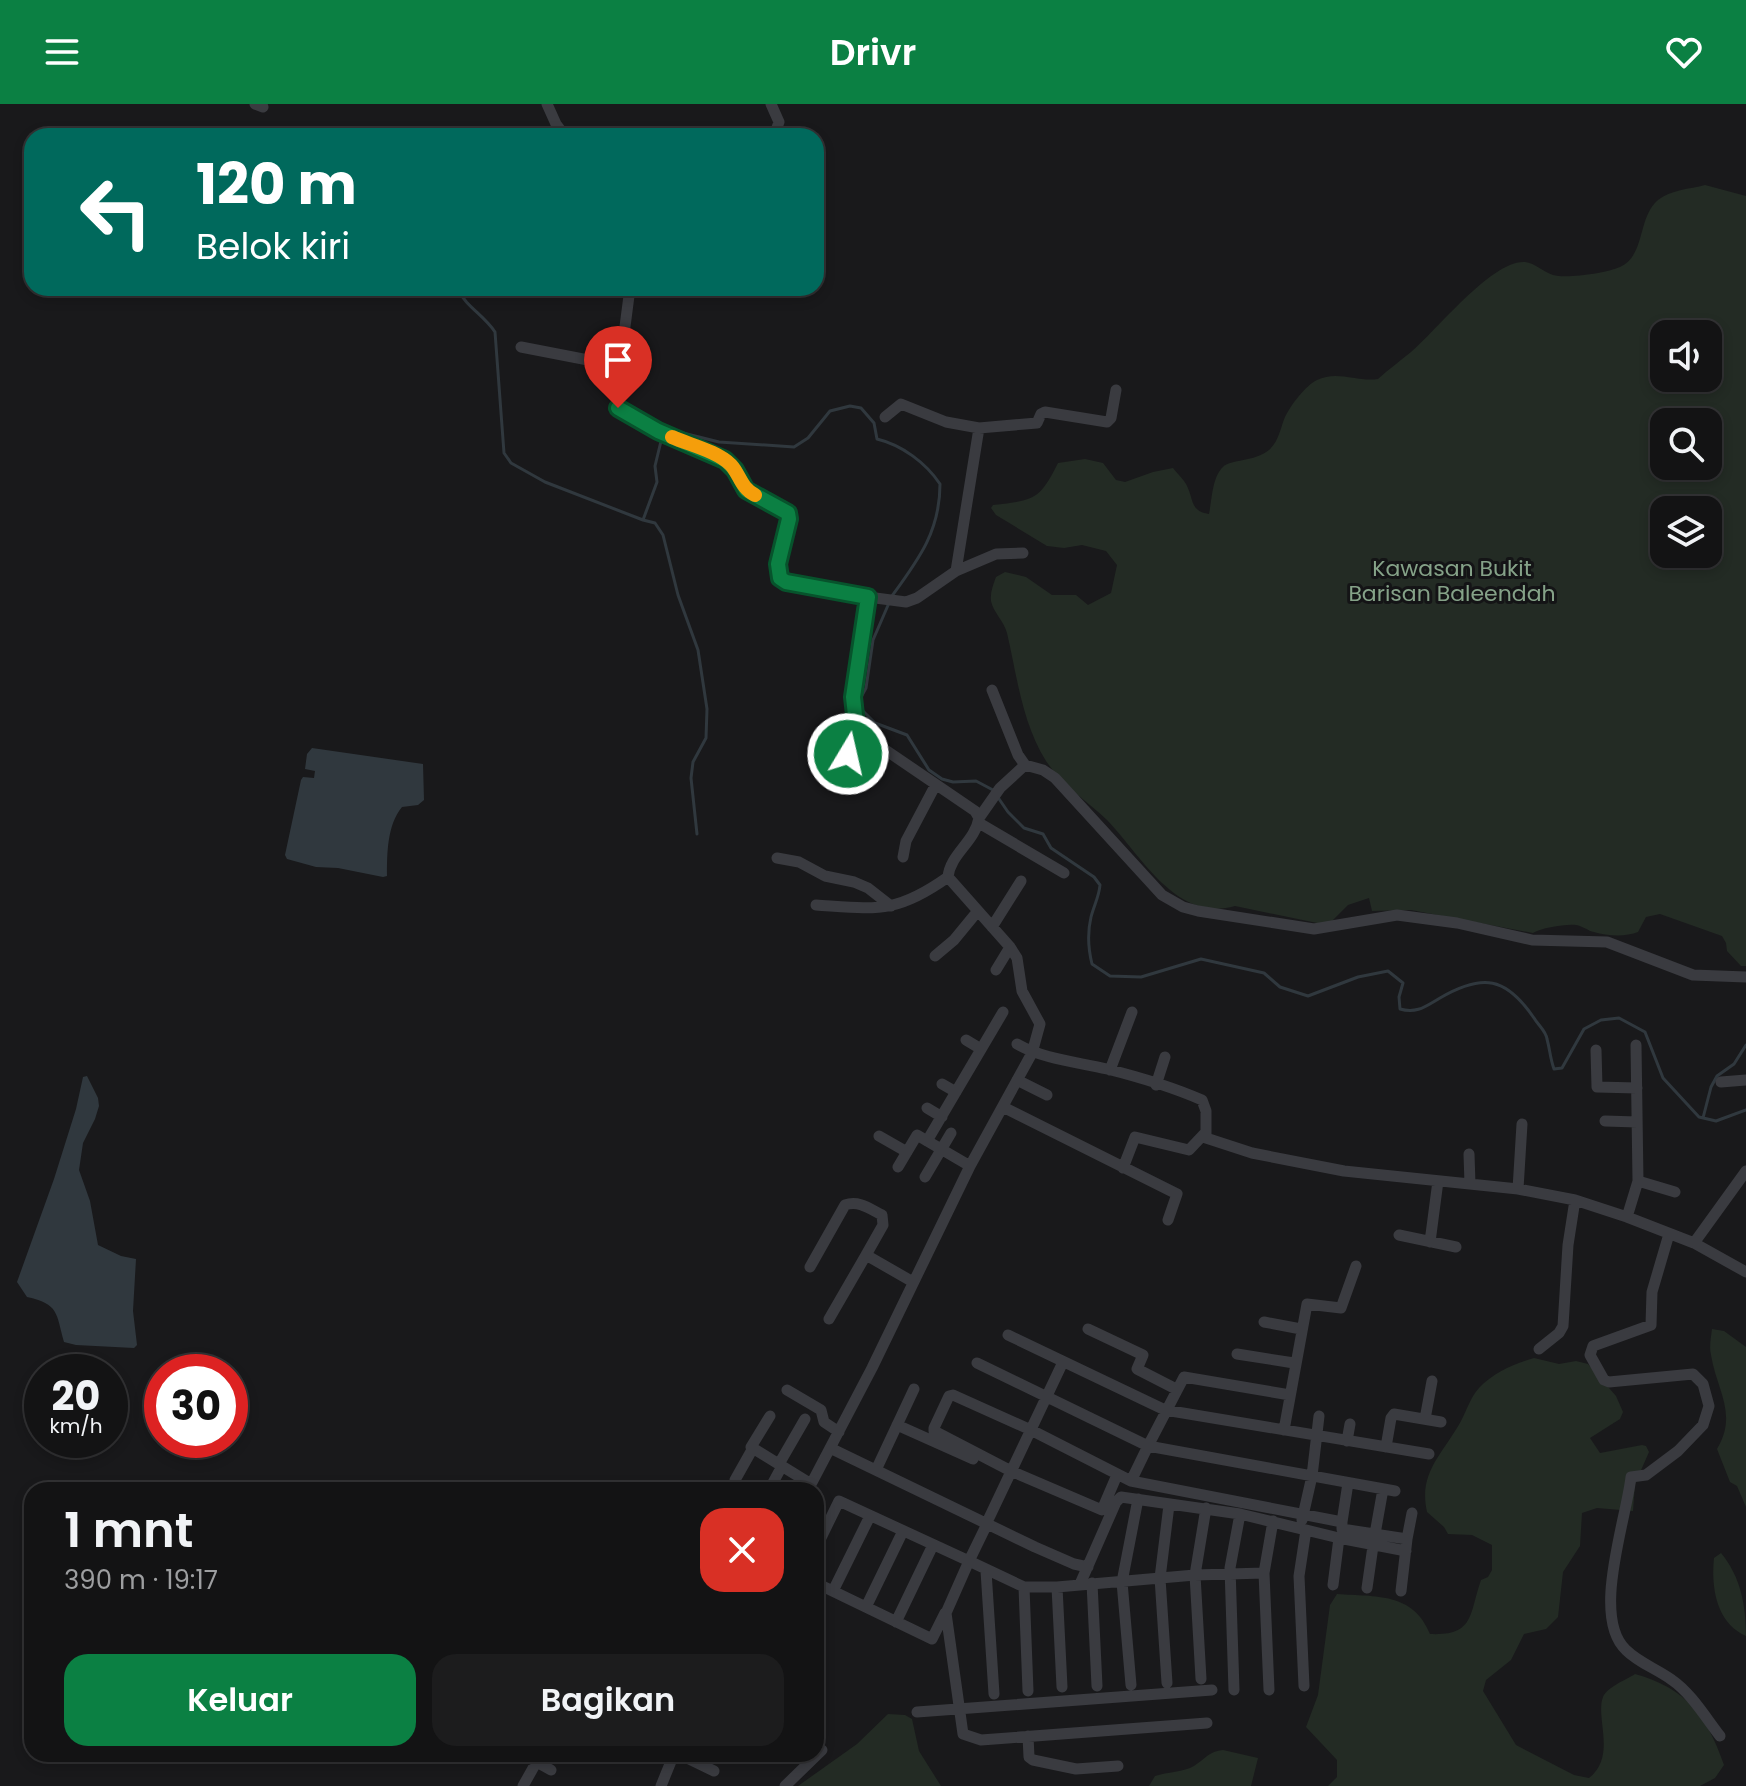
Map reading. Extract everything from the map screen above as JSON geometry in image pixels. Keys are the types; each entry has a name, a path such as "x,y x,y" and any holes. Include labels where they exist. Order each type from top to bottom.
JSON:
{"street":[{"path":"547,104 560,128"},
{"path":"771,104 779,122 777,128"},
{"path":"629,296 616,396 618,408 658,431 725,460 735,470 746,490 788,513 778,564 780,578 786,582 890,602 917,598 956,571 996,554 1023,553"},
{"path":"521,347 619,366"},
{"path":"885,417 903,404 946,422 979,428 1037,423 1045,412 1107,422 1111,418 1116,390"},
{"path":"956,571 979,428"},
{"path":"842,770 856,724 853,697 868,597"},
{"path":"992,690 1025,765 1043,770 1055,778 1162,895 1183,907 1314,929 1385,916 1409,916 1532,940 1607,942 1693,975 1746,977"},
{"path":"856,724 935,786 970,806 979,820 1064,873"},
{"path":"833,753 848,754"},
{"path":"816,905 873,909 891,906 910,901 948,877 951,865 974,837 979,820 998,792 1025,765"},
{"path":"903,857 906,841 935,786"},
{"path":"777,858 799,862 825,876 854,882 868,888 891,906"},
{"path":"813,1482 970,1166 1032,1053 1040,1024 1022,991 1017,958 948,877"},
{"path":"992,927 1021,881"},
{"path":"935,956 965,929 977,912"},
{"path":"996,970 1010,947"},
{"path":"927,1141 1003,1012"},
{"path":"1110,1070 1132,1012"},
{"path":"966,1040 981,1049"},
{"path":"1017,1044 1032,1053 1185,1091 1202,1100 1206,1111 1206,1138 1213,1142 1344,1171 1518,1189 1575,1200 1694,1243 1746,1272"},
{"path":"1627,1217 1638,1181 1636,1045"},
{"path":"1596,1050 1597,1087 1637,1088"},
{"path":"1156,1085 1165,1057"},
{"path":"1721,1082 1746,1079"},
{"path":"1017,1080 1047,1095"},
{"path":"942,1084 956,1092"},
{"path":"1003,1107 1177,1194 1168,1220"},
{"path":"927,1108 942,1117"},
{"path":"1605,1121 1637,1122"},
{"path":"1518,1189 1522,1124"},
{"path":"1123,1168 1135,1137 1189,1150 1206,1132"},
{"path":"925,1177 951,1133"},
{"path":"898,1167 917,1135 970,1166"},
{"path":"879,1136 907,1152"},
{"path":"1469,1154 1470,1184"},
{"path":"1694,1243 1746,1171"},
{"path":"1430,1242 1438,1181"},
{"path":"1638,1181 1675,1192"},
{"path":"1539,1349 1563,1326 1568,1245 1575,1200"},
{"path":"810,1267 845,1205 855,1202 882,1215 883,1225 829,1319"},
{"path":"1669,1234 1652,1292 1651,1325 1593,1346 1590,1355 1604,1380 1609,1382 1693,1374 1703,1384 1708,1412 1703,1425 1678,1451 1646,1475 1631,1477 1627,1510 1614,1556 1611,1626 1627,1651 1675,1681 1720,1736"},
{"path":"1399,1235 1456,1247"},
{"path":"866,1255 913,1282"},
{"path":"1284,1430 1307,1304 1341,1308 1356,1266"},
{"path":"1264,1322 1301,1329"},
{"path":"1088,1329 1143,1355 1137,1369 1176,1389"},
{"path":"1008,1335 1165,1410 1429,1454"},
{"path":"1237,1354 1294,1363"},
{"path":"824,1587 932,1639 1063,1362"},
{"path":"977,1363 1148,1446 1389,1490 1374,1540 1367,1588"},
{"path":"1131,1481 1184,1377 1290,1395"},
{"path":"1425,1419 1432,1381"},
{"path":"878,1468 914,1389"},
{"path":"787,1390 821,1410 834,1441 878,1468 1036,1544 1077,1558 1088,1567"},
{"path":"1108,1520 1010,1473 934,1431 949,1396 953,1395 1031,1430 1131,1481 1342,1522"},
{"path":"1386,1447 1393,1415 1441,1422"},
{"path":"735,1480 770,1416"},
{"path":"1304,1686 1299,1576 1304,1516 1319,1416"},
{"path":"773,1482 805,1419"},
{"path":"1347,1441 1350,1424"},
{"path":"897,1425 1102,1510 1117,1475"},
{"path":"753,1448 803,1482"},
{"path":"1348,1483 1342,1529 1374,1540"},
{"path":"1097,1686 1086,1583 1088,1567 1121,1497 1240,1514 1339,1538 1407,1545"},
{"path":"1131,1685 1122,1582 1138,1499"},
{"path":"824,1532 839,1501 1024,1587 1264,1573"},
{"path":"1167,1683 1160,1578 1169,1505"},
{"path":"1201,1679 1195,1575 1206,1508"},
{"path":"1401,1591 1412,1513"},
{"path":"1234,1690 1230,1574 1240,1514"},
{"path":"833,1591 870,1516"},
{"path":"1269,1690 1264,1573 1273,1521"},
{"path":"866,1607 903,1531"},
{"path":"1333,1585 1339,1538"},
{"path":"896,1622 933,1545"},
{"path":"986,1571 994,1694"},
{"path":"1024,1587 1028,1691"},
{"path":"1057,1587 1062,1687"},
{"path":"946,1613 963,1734 967,1737 981,1740 1207,1723"},
{"path":"917,1712 1212,1690"},
{"path":"1028,1736 1029,1757 1033,1760 1076,1769 1118,1766"},
{"path":"523,1786 537,1762"},
{"path":"543,1762 551,1770"},
{"path":"661,1786 672,1762"},
{"path":"694,1762 714,1771"},
{"path":"785,1786 810,1762"}],"green space":[{"name":"Kawasan Bukit Barisan Baleendah","path":"1705,185 1746,196 1746,966 1741,966 1727,951 1722,936 1660,914 1646,917 1638,932 1628,935 1605,934 1571,925 1533,933 1411,910 1372,911 1369,898 1348,905 1330,923 1322,924 1235,906 1214,909 1195,905 1178,895 1147,867 1107,820 1067,785 1046,761 1031,731 1021,699 1006,629 991,601 996,577 1005,572 1026,577 1052,595 1076,595 1088,605 1111,593 1117,565 1106,551 1082,545 1064,548 1047,546 996,515 991,508 993,505 1027,500 1046,485 1058,463 1085,459 1103,463 1116,480 1125,482 1173,468 1186,484 1195,507 1209,514 1219,471 1226,464 1257,457 1269,450 1291,407 1312,383 1332,376 1378,379 1411,352 1481,284 1512,264 1525,262 1553,275 1567,276 1620,267 1634,254 1651,208 1658,200 1674,192"},
{"path":"1712,1329 1724,1331 1746,1347 1746,1507 1737,1486 1730,1482 1717,1449 1726,1425 1726,1413 1710,1352"},
{"path":"1534,1358 1559,1364 1576,1361 1588,1364 1616,1396 1623,1412 1620,1419 1590,1438 1600,1453 1642,1445 1649,1452 1635,1484 1633,1511 1597,1508 1582,1513 1580,1546 1563,1572 1558,1617 1546,1629 1524,1634 1511,1660 1486,1680 1483,1691 1516,1745 1574,1775 1589,1778 1602,1759 1604,1748 1603,1697 1635,1674 1668,1687 1692,1706 1710,1732 1724,1765 1715,1778 1700,1786 1328,1786 1337,1777 1337,1760 1306,1727 1318,1695 1330,1605 1337,1594 1392,1599 1414,1610 1430,1634 1445,1634 1463,1627 1471,1613 1481,1580 1488,1577 1492,1570 1492,1545 1472,1535 1448,1534 1427,1512 1425,1498 1429,1474 1479,1388 1505,1369"},
{"path":"1721,1553 1741,1592 1746,1636 1728,1622 1718,1603 1714,1558"},
{"path":"888,1714 905,1715 912,1719 919,1751 941,1786 798,1786 857,1744"},
{"path":"1223,1750 1258,1758 1251,1786 1149,1786 1155,1776 1190,1768"}],"shaded area":[{"path":"312,748 423,764 424,800 418,805 402,807 393,822 387,876 316,867 287,859 285,855 301,780 303,777 314,778 315,771 305,769 307,754"},
{"path":"87,1076 99,1106 83,1143 79,1170 90,1201 98,1245 136,1259 133,1311 137,1345 134,1348 64,1342 51,1307 27,1297 17,1282 54,1179 83,1077"}],"waterway":[{"path":"462,296 495,332 504,453 511,463 545,482 643,520 657,482 655,466 662,437"},
{"path":"666,431 719,442 794,447 808,438 830,411 850,406 861,408 874,423 877,439 913,456 940,484 932,530 919,557 892,596"},
{"path":"643,520 655,523 663,535 678,595 698,650 707,709 706,738 693,762 691,778 697,834"},
{"path":"889,603 873,640 866,688 860,699 862,710 875,723 907,735 929,770 942,779 976,781 993,790"},
{"path":"997,796 1024,828 1043,834 1051,848 1094,877 1100,885 1090,923 1089,947 1092,964 1110,976 1141,977 1201,959 1264,973 1280,987 1308,996 1358,977 1388,971 1403,983 1400,1009 1411,1011 1469,985 1493,983 1514,994 1544,1031 1554,1069 1562,1068 1584,1029 1601,1020 1619,1018 1645,1032 1663,1078 1699,1117 1716,1121 1746,1110"},
{"path":"1703,1118 1717,1076 1734,1064 1746,1045"}],"slow traffic":[{"path":"672,437 725,460 735,470 746,490 755,495"}],"route":[{"path":"618,408 658,431 725,460 735,470 746,490 788,513 778,564 780,578 786,582 868,597 853,697 856,724 848,754"}]}
